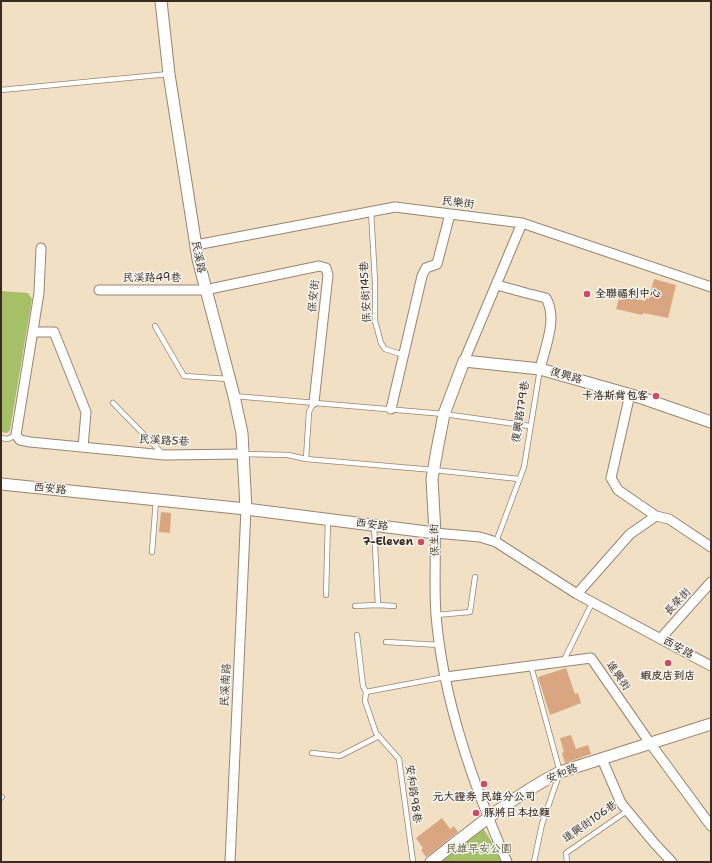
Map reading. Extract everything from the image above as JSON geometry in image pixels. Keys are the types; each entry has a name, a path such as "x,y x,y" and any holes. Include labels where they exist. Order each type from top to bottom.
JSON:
{"street":[{"name":"民溪路","path":"161,1 169,74 196,245 205,290 230,380 242,433 246,509"},
{"name":"民樂街","path":"196,245 395,207 522,223 711,286"},
{"path":"392,409 422,276 426,268 437,264 450,214"},
{"name":"保生街","path":"507,862 488,818 454,716 446,676 436,614 435,532 432,479 444,414 464,361 522,223"},
{"path":"16,435 39,293 41,248"},
{"name":"保安街","path":"205,290 319,266 326,268 328,275 314,402"},
{"name":"復興路179巷","path":"497,285 546,298 551,306 552,316 540,369"},
{"name":"民溪路49巷","path":"99,290 205,290"},
{"path":"33,332 54,332 86,412 83,447"},
{"name":"復興路","path":"464,361 540,369 630,394 711,422"},
{"path":"630,394 611,478 618,490 656,516 669,519 711,547"},
{"name":"民溪路5巷","path":"16,435 20,440 30,442 164,455 244,454"},
{"name":"西安路","path":"1,484 246,509 480,537 496,542 592,603 661,638 711,666"},
{"name":"民溪南路","path":"230,862 246,509"},
{"path":"577,594 630,534 656,516"},
{"name":"長榮街","path":"661,638 711,582"},
{"name":"進興街","path":"446,676 591,658 650,743 711,826"},
{"name":"安和路","path":"431,862 488,818 560,772 711,724"},
{"name":"進興街106巷","path":"602,759 621,803 672,862"}],"lane":[{"path":"1,90 169,74"},
{"name":"保安街145巷","path":"371,211 375,281 375,321 381,343 385,349 404,356"},
{"path":"154,326 184,376 230,380"},
{"name":"復興路179巷","path":"496,542 524,467 540,369"},
{"path":"234,396 444,414 530,426"},
{"path":"306,459 309,412 314,402"},
{"path":"113,403 164,455"},
{"path":"1,438 8,439 16,435"},
{"path":"244,454 288,455 306,459 519,479"},
{"path":"152,552 156,500"},
{"path":"326,595 328,519"},
{"path":"374,525 378,605"},
{"path":"436,614 470,612 475,577"},
{"path":"563,662 592,603"},
{"path":"355,606 394,606"},
{"name":"安和路98巷","path":"357,635 363,686 366,692 365,701 379,736 399,759 413,862"},
{"path":"386,642 440,645"},
{"path":"531,666 560,772 542,824 534,862"},
{"path":"366,692 446,676"},
{"path":"312,753 340,756 379,736"},
{"name":"進興街106巷","path":"567,862 566,853 627,811"}],"green space":[{"path":"1,291 28,293 32,299 10,430 7,433 1,432"},
{"name":"民雄早安公園","path":"483,828 504,862 441,862"}],"building":[{"path":"654,279 676,285 668,318 643,313 642,315 616,309 620,295 645,301 646,298 649,299"},
{"path":"161,512 171,513 170,533 159,532"},
{"path":"566,668 575,694 578,693 581,703 550,715 538,677"},
{"path":"571,735 576,749 588,745 591,754 565,763 560,738"},
{"path":"442,818 450,829 454,826 458,832 426,857 421,850 423,848 416,838"}],"place":[{"name":"全聯福利中心","path":"587,294"},
{"name":"卡洛斯背包客","path":"656,396"},
{"name":"7-Eleven","path":"421,542"},
{"name":"蝦皮店到店","path":"668,663"},
{"name":"元大證券 民雄分公司","path":"484,784"},
{"name":"豚將日本拉麵","path":"476,813"}]}
